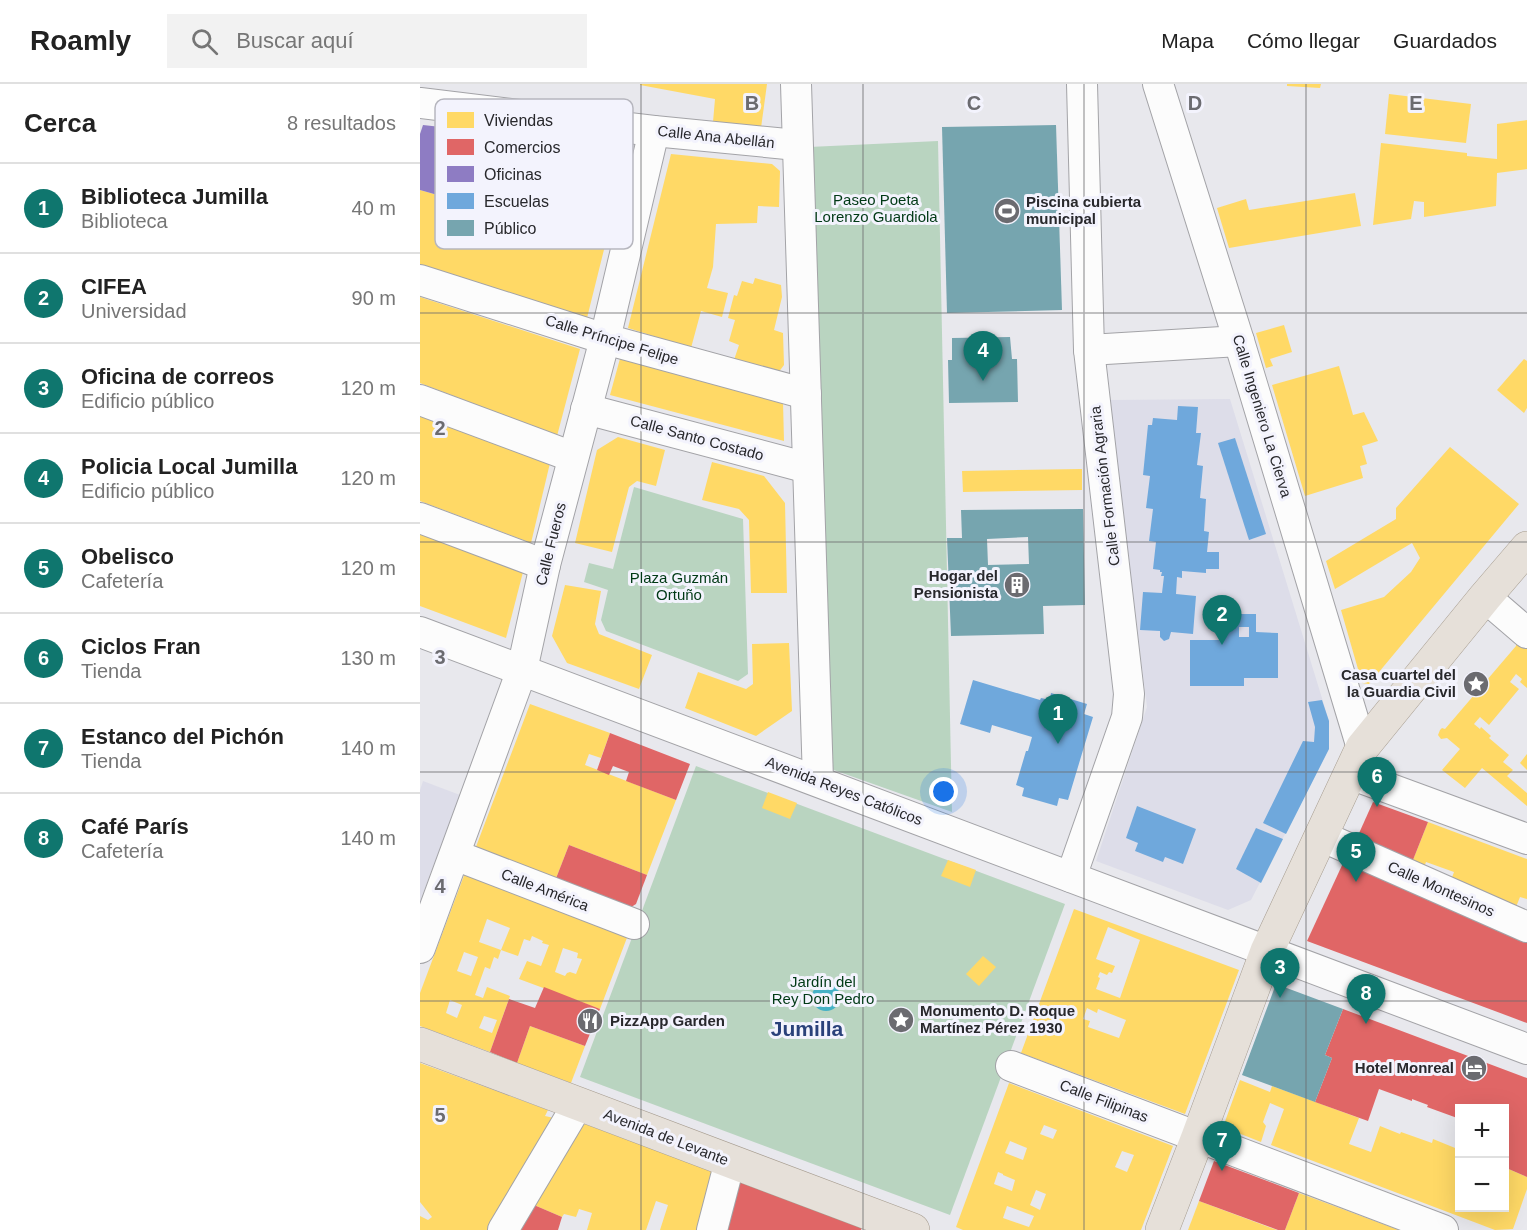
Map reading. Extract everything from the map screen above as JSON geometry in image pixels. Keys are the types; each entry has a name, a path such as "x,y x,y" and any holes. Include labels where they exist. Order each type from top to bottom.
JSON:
{"main road":[{"path":"1162,1230 1267,951 1356,761 1485,597 1527,548"},
{"name":"Avenida de Levante","path":"420,1044 905,1229"}],"street":[{"path":"420,92 422,84"},
{"path":"796,84 818,781"},
{"name":"Calle Formación Agraria","path":"1071,877 1127,717 1129,705 1089,350 1082,84"},
{"name":"Calle Ingeniero La Cierva","path":"1158,84 1239,341 1356,761"},
{"name":"Calle Ana Abellán","path":"420,103 435,105"},
{"name":"Calle Ana Abellán","path":"633,128 797,145"},
{"name":"Calle Fueros","path":"633,220 654,131"},
{"name":"Calle Fueros","path":"420,948 522,670 545,565 605,339 626,249"},
{"name":"Calle Príncipe Felipe","path":"420,280 605,339 806,394"},
{"path":"1089,350 1239,341"},
{"path":"420,400 573,457"},
{"name":"Calle Santo Costado","path":"586,409 808,468"},
{"path":"420,518 545,565"},
{"path":"1485,597 1527,633"},
{"name":"Avenida Reyes Católicos","path":"420,632 1527,1049"},
{"path":"1356,761 1527,839"},
{"name":"Calle Montesinos","path":"1321,836 1527,927"},
{"name":"Calle América","path":"455,855 634,924"},
{"name":"Calle Filipinas","path":"1011,1066 1443,1230"},
{"path":"503,1230 578,1104"},
{"path":"712,1230 730,1161"}],"shaded area":[{"path":"1230,399 1329,721 1329,749 1251,900 1228,910 1096,861 1147,707 1109,400"},
{"path":"423,781 460,795 420,901 420,790"}],"green space":[{"name":"Paseo Poeta Lorenzo Guardiola","path":"938,141 952,812 831,769 809,147"},
{"name":"Plaza Guzmán Ortuño","path":"634,487 743,519 748,674 738,681 606,631 601,620 608,590 584,582 589,563 613,569"},
{"name":"Jardín del Rey Don Pedro","path":"696,766 1065,904 950,1215 580,1077"}],"water":[{"path":"826,983 836,987 840,997 836,1007 826,1011 816,1007 812,997 816,987"}],"building: Viviendas":[{"path":"640,84 767,84 761,128 713,122 715,99"},
{"path":"1287,84 1321,84 1320,88 1287,86"},
{"path":"1389,94 1471,104 1466,143 1385,134"},
{"path":"1527,120 1527,169 1497,173 1496,206 1424,217 1424,202 1414,201 1411,219 1373,225 1381,143 1467,153 1467,156 1497,159 1497,124"},
{"path":"671,154 772,164 780,171 779,207 758,206 757,223 716,224 713,267 707,288 728,293 722,317 701,311 691,348 628,328"},
{"path":"420,190 435,194 435,249 604,249 587,318 420,266"},
{"path":"1355,193 1361,226 1229,248 1217,208 1246,199 1249,210"},
{"path":"755,278 781,285 782,297 774,330 783,333 784,365 778,373 734,360 739,345 729,341 735,320 728,318 734,295 737,296 742,281 753,284"},
{"path":"420,297 580,349 557,436 420,383"},
{"path":"1284,325 1292,352 1270,359 1273,366 1266,368 1256,333"},
{"path":"621,355 783,402 784,441 610,395"},
{"path":"1524,359 1527,361 1527,408 1524,413 1497,390"},
{"path":"1339,366 1353,415 1364,412 1378,441 1362,446 1367,464 1360,466 1363,478 1305,496 1272,385"},
{"path":"420,414 550,463 531,543 420,501"},
{"path":"618,437 665,450 656,486 637,481 629,487 612,552 575,543 597,450"},
{"path":"1450,447 1519,504 1369,684 1362,683 1341,610 1384,597 1411,572 1420,558 1412,543 1335,589 1326,561 1396,519 1396,508"},
{"path":"712,462 764,476 785,503 787,593 751,593 749,520 739,509 702,500"},
{"path":"1082,469 1082,490 963,492 962,471"},
{"path":"420,533 523,572 506,638 420,606"},
{"path":"565,585 601,591 595,624 599,634 652,655 639,689 567,663 552,636"},
{"path":"1516,641 1527,647 1527,688 1516,674 1510,682 1519,689 1489,725 1480,717 1474,724 1480,729 1481,727 1491,736 1489,738 1509,755 1503,762 1513,770 1507,776 1527,793 1527,806 1482,768 1465,788 1442,770 1460,749 1447,738 1441,739 1438,735 1516,646"},
{"path":"789,643 792,711 756,736 685,708 698,672 746,689 753,684 752,644"},
{"path":"530,704 610,733 601,758 589,754 585,765 676,800 647,875 569,845 555,881 474,852"},
{"path":"1527,754 1527,770 1520,763"},
{"path":"768,792 797,803 790,819 762,808"},
{"path":"1428,822 1527,859 1527,899 1520,897 1514,912 1450,883 1454,872 1426,862 1423,870 1411,865"},
{"path":"948,860 976,870 970,887 941,876"},
{"path":"465,873 628,935 600,1009 519,979 527,961 541,966 549,945 542,943 543,941 532,936 530,941 524,939 518,956 501,950 498,959 494,957 490,969 485,967 475,995 483,998 487,987 510,996 490,1052 420,1026 420,993","holes":["487,919 510,928 501,950 479,942","563,948 578,953 577,958 582,959 576,974 570,972 565,976 555,972","464,952 478,957 471,976 457,971","450,1000 462,1005 457,1018 446,1013","484,1016 497,1020 492,1033 479,1028"]},
{"path":"1074,909 1239,970 1185,1114 1021,1053","holes":["1108,927 1140,940 1120,998 1096,989 1100,972 1107,975 1109,972 1112,973 1115,966 1096,959","1087,1008 1097,1013 1098,1009 1126,1020 1119,1038 1088,1027 1090,1021 1083,1019"]},
{"path":"983,956 996,967 979,986 966,974"},
{"path":"530,1026 585,1046 571,1083 517,1063"},
{"path":"420,1063 548,1110 545,1116 554,1118 487,1230 420,1230 420,1216 428,1220 432,1217 420,1202"},
{"path":"1240,1080 1270,1092 1272,1086 1359,1118 1349,1144 1371,1152 1380,1126 1432,1143 1433,1139 1455,1148 1455,1212 1509,1212 1509,1169 1527,1177 1527,1189 1513,1229 1495,1230 1271,1145 1284,1109 1270,1103 1263,1122 1266,1126 1261,1142 1223,1127"},
{"path":"1009,1083 1173,1146 1141,1230 963,1230 956,1227","holes":["1044,1125 1057,1130 1053,1139 1040,1134","1010,1141 1027,1148 1023,1160 1005,1153","1122,1151 1134,1155 1127,1172 1115,1167","998,1172 1015,1180 1012,1191 994,1184","1036,1190 1046,1194 1040,1210 1030,1205","1007,1206 1034,1216 1029,1227 1003,1218"]},
{"path":"585,1124 715,1171 704,1230 660,1230 668,1205 656,1201 646,1230 587,1230 592,1213 579,1209 576,1217 564,1214 562,1217 534,1205"},
{"path":"1299,1193 1399,1230 1285,1230"},
{"path":"1199,1201 1277,1230 1188,1230"}],"building: Comercios":[{"path":"610,733 690,764 676,800 626,781 629,772 613,766 609,775 597,770"},
{"path":"1373,802 1428,822 1411,865 1356,840"},
{"path":"569,845 647,875 636,904 628,909 555,881"},
{"path":"1344,861 1527,941 1527,1023 1307,941"},
{"path":"544,987 600,1009 585,1046 530,1026 517,1063 490,1052 509,999 535,1008"},
{"path":"1343,1009 1527,1078 1527,1177 1509,1169 1509,1104 1455,1104 1455,1117 1412,1099 1412,1101 1379,1089 1368,1121 1315,1102 1332,1058 1325,1055"},
{"path":"1214,1161 1299,1193 1285,1230 1278,1230 1199,1201"},
{"path":"734,1180 862,1228 861,1230 721,1230"},
{"path":"534,1205 562,1217 558,1230 520,1230"}],"building: Oficinas":[{"path":"423,125 435,126 435,194 420,190 420,134"}],"building: Escuelas":[{"path":"1178,406 1198,407 1196,433 1201,433 1197,465 1203,466 1200,498 1206,499 1204,531 1209,532 1207,552 1219,552 1219,569 1206,569 1206,573 1182,571 1182,578 1177,577 1176,594 1196,596 1193,634 1171,632 1169,639 1164,641 1160,637 1160,631 1140,630 1143,592 1162,593 1164,576 1161,576 1160,570 1153,569 1156,542 1149,541 1153,509 1146,508 1150,476 1143,475 1148,425 1152,425 1153,418 1177,420"},
{"path":"1235,438 1266,534 1249,540 1218,443"},
{"path":"1224,614 1256,614 1256,632 1278,633 1278,678 1244,678 1244,686 1190,686 1190,640 1224,640","holes":["1239,627 1249,627 1249,637 1239,637"]},
{"path":"973,680 1040,700 1041,698 1050,700 1051,693 1087,704 1084,714 1093,717 1068,800 1059,798 1057,806 1022,796 1024,788 1016,785 1032,737 992,725 990,733 960,724"},
{"path":"1322,700 1329,721 1329,749 1286,834 1263,823 1303,741 1314,742 1315,727 1308,702"},
{"path":"1137,806 1196,829 1183,864 1165,857 1163,862 1135,851 1138,843 1126,838"},
{"path":"1256,828 1283,839 1261,883 1236,869"}],"building: Público":[{"path":"1056,125 1062,310 947,313 942,127"},
{"path":"1010,337 1012,359 1017,359 1018,402 949,403 948,360 952,360 952,338"},
{"name":"Hogar del Pensionista","path":"1083,509 1085,605 1043,606 1044,634 951,636 947,538 962,538 961,510","holes":["1028,537 1029,564 988,565 987,539"]},
{"path":"1276,984 1343,1009 1325,1055 1332,1058 1315,1102 1242,1075"}],"place":[{"name":"Piscina cubierta municipal","path":"1007,211"},
{"name":"Policia Local Jumilla","path":"983,381"},
{"name":"Hogar del Pensionista","path":"1017,585"},
{"name":"CIFEA","path":"1222,645"},
{"name":"Casa cuartel del la Guardia Civil","path":"1476,684"},
{"name":"Biblioteca Jumilla","path":"1058,744"},
{"name":"Ciclos Fran","path":"1377,807"},
{"name":"Obelisco","path":"1356,882"},
{"name":"Oficina de correos","path":"1280,998"},
{"name":"Monumento D. Roque Martínez Pérez 1930","path":"901,1020"},
{"name":"PizzApp Garden","path":"590,1021"},
{"name":"Café París","path":"1366,1024"},
{"name":"Hotel Monreal","path":"1474,1068"},
{"name":"Estanco del Pichón","path":"1222,1171"}],"district":[{"name":"Jumilla","path":"807,1029"}]}
